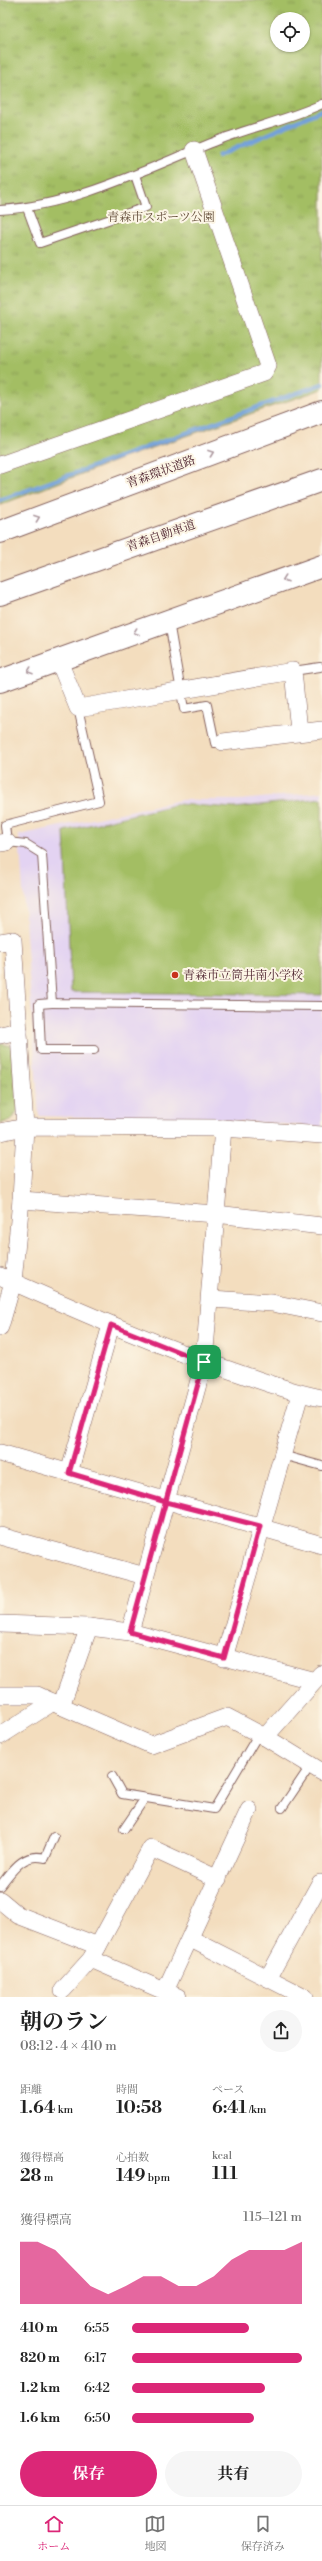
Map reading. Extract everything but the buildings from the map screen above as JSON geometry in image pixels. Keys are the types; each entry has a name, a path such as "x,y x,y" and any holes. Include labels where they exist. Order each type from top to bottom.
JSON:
{"highway":[{"name":"青森環状道路","path":"0,532 322,412"},
{"name":"青森自動車道","path":"0,594 322,480"},
{"path":"0,681 60,661 322,566"}],"street":[{"path":"0,465 264,373 268,366 194,150"},
{"path":"60,661 78,708 293,671 299,731"},
{"path":"223,742 299,731 322,730"},
{"path":"0,942 13,940 25,1127 21,1200 0,1327"},
{"path":"0,1034 19,1031"},
{"path":"0,1132 25,1127 223,1128 322,1135"},
{"path":"130,1632 204,1362 211,1299 223,1128"},
{"path":"21,1200 216,1214 322,1226"},
{"path":"7,1279 111,1325 204,1362 300,1394 322,1398"},
{"path":"211,1299 272,1303 322,1313"},
{"path":"69,1473 111,1325"},
{"path":"224,1658 260,1526 300,1394"},
{"path":"0,1453 166,1502 260,1526 322,1545"},
{"path":"0,1536 145,1576"},
{"path":"0,1624 89,1627 130,1632 224,1658 318,1677"},
{"path":"0,1736 57,1704 89,1627"},
{"path":"262,1735 318,1677"},
{"path":"0,1695 37,1695 151,1745 226,1717 262,1735 316,1769"},
{"path":"0,1900 18,1915 172,1994 191,1939 249,1810"},
{"path":"63,1995 94,1953 151,1848 218,1879"},
{"path":"268,1978 320,1883 322,1884"},
{"path":"191,1939 305,1997"}],"lane":[{"path":"0,210 27,208 86,193 135,175 194,150 322,104"},
{"path":"27,208 40,243 146,207 135,175"},
{"path":"169,621 184,709 207,705 214,743 223,742"},
{"path":"293,671 320,667"},
{"path":"52,1003 42,854 26,844 4,842 5,825 99,801 78,708"},
{"path":"94,1050 41,1050 39,1004 322,1006"},
{"path":"282,1455 322,1466"},
{"path":"112,1776 122,1794 214,1809 262,1735"},
{"path":"282,1808 316,1769"},
{"path":"124,1829 145,1798"},
{"path":"0,1886 20,1862 37,1856 46,1858 54,1837"}],"shaded area":[{"name":"青森市立筒井南小学校","path":"322,792 322,1127 226,1120 39,1116 19,835 180,800 240,800"}],"green space":[{"name":"青森市スポーツ公園","path":"0,0 322,0 322,389 123,458 0,505"},
{"path":"322,798 322,995 71,992 64,831 178,804 234,808"},
{"path":"0,1043 11,1046 18,1111 11,1121 0,1123"}],"waterway":[{"path":"218,156 322,110"},
{"path":"0,500 322,384"}],"place":[{"name":"青森市立筒井南小学校","path":"175,975"}],"route":[{"path":"204,1362 111,1325 69,1473 166,1502 260,1526 224,1658 130,1632 166,1502 204,1362"}]}
